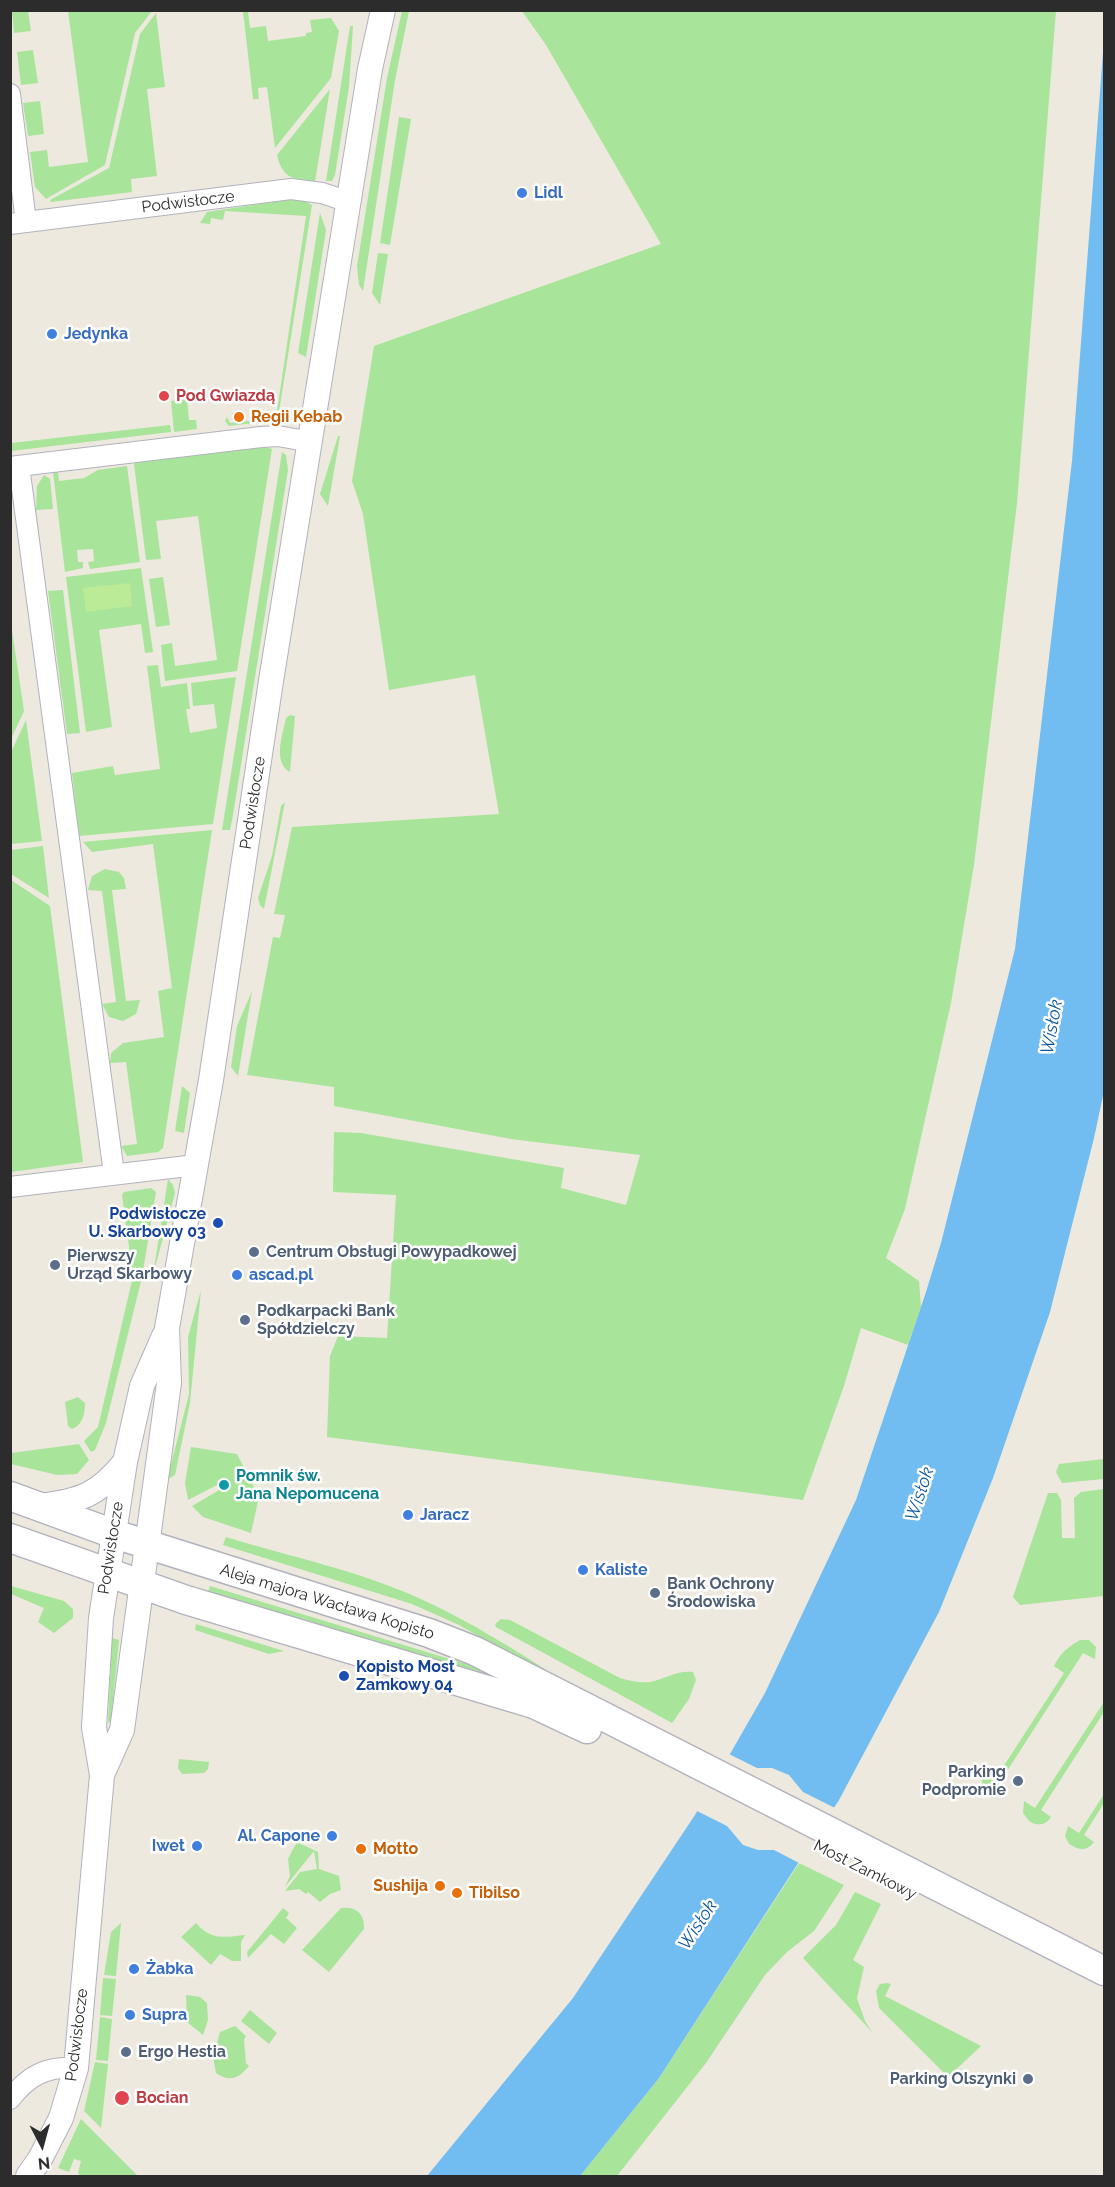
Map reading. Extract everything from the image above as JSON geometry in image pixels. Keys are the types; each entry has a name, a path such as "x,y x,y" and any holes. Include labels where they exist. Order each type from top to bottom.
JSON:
{"main road":[{"name":"Aleja majora Wacława Kopisto","path":"10,1496 114,1534 445,1639 519,1672 629,1740"},
{"path":"10,1538 186,1600 534,1704 629,1740"},
{"name":"Most Zamkowy","path":"629,1740 1104,1971"},
{"name":"Most Zamkowy","path":"629,1740 1104,1992"}],"street":[{"name":"Podwisłocze","path":"102,1775 122,1730 140,1583 148,1545 169,1383 168,1328 196,1166 370,69 383,10"},
{"name":"Podwisłocze","path":"10,94 18,223 291,189 322,193 350,202"},
{"path":"114,1174 15,466 261,437 278,436 311,441"},
{"path":"10,1187 196,1166"},
{"name":"Podwisłocze","path":"28,2176 40,2159 61,2118 76,2068 102,1775 94,1727 101,1618 125,1462 142,1386 168,1328"},
{"path":"39,1506 86,1497 105,1485 125,1462"},
{"path":"10,2099 30,2077 63,2067 76,2068"}],"green space":[{"path":"12,11 28,11 31,31 14,33"},
{"path":"68,11 152,11 135,33 105,165 46,199 35,187 30,152 47,150 49,167 88,162"},
{"path":"243,11 248,11 250,28 266,26 268,41 306,36 306,33 312,32 310,20 331,18 339,31 331,78 275,148 267,87 258,88 259,99 253,99"},
{"path":"402,11 409,11 395,80 363,291 359,285 357,266 387,78"},
{"path":"522,11 1056,11 1017,503 974,865 951,1003 905,1209 886,1258 919,1281 921,1307 908,1345 861,1328 844,1386 803,1500 327,1437 330,1356 338,1336 387,1338 396,1195 333,1192 334,1132 361,1133 564,1168 561,1188 626,1205 640,1155 511,1139 334,1106 334,1087 247,1075 273,937 280,938 285,915 274,914 292,827 499,814 475,675 389,690 363,514 352,481 374,346 661,244 546,45"},
{"path":"156,13 165,87 147,89 157,176 131,179 132,192 51,202 50,200 109,168 140,34"},
{"path":"350,26 353,26 349,87 335,175 332,181 326,181"},
{"path":"33,50 38,83 21,85 17,52"},
{"path":"330,89 315,182 295,179 282,169 277,155"},
{"path":"40,101 44,134 28,136 23,103"},
{"path":"399,117 411,119 390,245 380,243"},
{"path":"292,199 303,200 312,205 278,418 277,420 229,426 225,421 227,417 230,423 276,418 306,216 225,211 223,220 211,218 210,224 200,223 207,212"},
{"path":"320,213 326,230 306,357 298,353"},
{"path":"378,253 388,254 380,305 372,293"},
{"path":"187,399 189,420 196,420 197,429 174,432 171,401"},
{"path":"170,425 171,432 11,451 11,443"},
{"path":"338,436 340,436 328,506 320,494"},
{"path":"264,446 272,449 237,671 165,681 161,645 172,643 175,666 217,660 198,516 156,521 161,559 146,560 134,464 136,461"},
{"path":"282,452 286,455 288,470 233,815 230,830 222,830"},
{"path":"127,466 140,562 90,569 88,562 94,561 93,549 77,550 78,562 83,562 83,568 65,572 53,472 58,471 59,481 84,478 98,470"},
{"path":"44,475 50,479 53,509 36,510 37,486"},
{"path":"141,568 153,652 145,653 141,624 99,630 112,727 86,732 66,577"},
{"path":"163,577 170,625 156,627 149,579"},
{"path":"130,583 132,606 86,612 83,588"},
{"path":"63,590 80,733 67,734 48,591"},
{"path":"10,617 24,711 11,739 10,739"},
{"path":"158,665 161,687 187,683 190,709 186,709 190,733 217,728 214,704 193,706 191,683 236,677 213,824 79,836 72,773 113,766 115,775 160,769 147,666"},
{"path":"290,715 295,716 290,772 281,762 280,747 286,718"},
{"path":"26,720 42,841 11,844 11,752"},
{"path":"285,802 264,909 258,898 272,856 281,806"},
{"path":"212,830 163,1148 158,1152 127,1156 121,1146 137,1144 126,1062 110,1063 111,1053 123,1043 164,1037 158,991 172,988 153,844 92,852 83,842"},
{"path":"43,846 49,898 11,874 11,850"},
{"path":"105,869 119,872 124,878 126,889 112,890 126,1001 140,1000 136,1014 123,1021 109,1017 102,1004 116,1002 102,891 88,890 92,876"},
{"path":"11,880 50,906 83,1162 11,1172"},
{"path":"252,991 238,1076 231,1067 237,1026"},
{"path":"182,1086 190,1093 184,1133 175,1131"},
{"path":"168,1179 175,1193 153,1275"},
{"path":"151,1188 156,1192 142,1277 106,1423 95,1450 91,1452 84,1441 98,1427 133,1276 122,1195 124,1192"},
{"path":"201,1290 190,1403 175,1475 167,1480 189,1394 188,1337"},
{"path":"78,1397 85,1403 85,1411 81,1422 72,1429 68,1426 65,1402"},
{"path":"79,1444 89,1460 77,1474 57,1475 11,1464 11,1453"},
{"path":"191,1447 237,1454 259,1497 251,1533 203,1517 192,1506 221,1489 223,1491 228,1488 223,1478 217,1481 219,1484 188,1500 185,1483"},
{"path":"1104,1459 1104,1479 1062,1483 1056,1472 1059,1464"},
{"path":"1104,1489 1104,1596 1020,1605 1013,1597 1048,1493 1057,1493 1061,1500 1062,1538 1075,1538 1074,1498 1081,1492"},
{"path":"226,1537 351,1573 423,1600 511,1648 562,1680 561,1683 459,1625 412,1604 223,1545"},
{"path":"11,1586 64,1601 73,1609 73,1618 54,1633 38,1622 44,1608 11,1594"},
{"path":"210,1586 489,1671 491,1675 489,1677 207,1594"},
{"path":"501,1619 510,1620 620,1678 635,1682 650,1682 676,1673 693,1672 696,1680 689,1699 672,1723 496,1627 495,1624"},
{"path":"196,1624 284,1651 269,1654 195,1630"},
{"path":"112,1638 119,1640 111,1721 108,1723"},
{"path":"1080,1640 1089,1640 1096,1647 1095,1659 1083,1653 998,1785 1008,1792 1005,1796 992,1798 984,1793 981,1777 983,1774 994,1781 1064,1673 1054,1666 1056,1661"},
{"path":"1104,1702 1104,1712 1041,1810 1051,1817 1041,1824 1029,1821 1023,1813 1024,1801 1035,1808"},
{"path":"179,1759 209,1762 208,1769 204,1773 182,1774 178,1768"},
{"path":"1104,1794 1104,1803 1084,1835 1094,1842 1082,1849 1069,1844 1065,1836 1068,1826 1079,1833"},
{"path":"297,1842 318,1852 319,1869 339,1876 341,1890 330,1894 320,1902 308,1892 306,1894 299,1889 285,1891 300,1872 317,1869 314,1851 285,1887 290,1876 288,1859"},
{"path":"799,1863 844,1885 814,1931 787,1952 765,1975 706,2063 617,2176 580,2176 659,2078"},
{"path":"855,1892 881,1904 853,1960 864,1967 857,1998 865,2021 873,2033 803,1958 836,1925"},
{"path":"283,1908 289,1913 286,1918 297,1928 284,1944 271,1934 248,1958 247,1952"},
{"path":"341,1908 351,1908 358,1912 363,1919 364,1929 329,1972 302,1950"},
{"path":"121,1923 116,1976 104,1975 111,1932"},
{"path":"196,1923 207,1933 213,1935 225,1937 245,1935 241,1942 241,1961 232,1961 220,1954 211,1965 181,1937"},
{"path":"103,1978 116,1979 112,2016 100,2015"},
{"path":"880,1984 891,1984 885,1996 981,2046 948,2077 879,2008 876,1991"},
{"path":"186,1995 200,1997 207,2003 208,2020 203,2035 187,2022"},
{"path":"250,2010 277,2033 269,2044 241,2021"},
{"path":"100,2017 112,2019 108,2061 96,2060"},
{"path":"235,2026 246,2036 244,2039 246,2063 249,2066 242,2074 234,2078 226,2078 216,2073 213,2057 220,2032"},
{"path":"95,2062 108,2064 101,2128 84,2111"},
{"path":"81,2119 138,2176 80,2176 78,2173 81,2161 74,2159 69,2172 58,2168"}],"water":[{"name":"Wisłok","path":"1104,39 1104,1091 1050,1312 993,1478 939,1612 839,1800 659,2078 580,2176 427,2176 573,1998 695,1815 765,1693 856,1500 926,1292 941,1243 1015,949 1072,461"}],"pier":[{"path":"727,1753 757,1768 772,1768 789,1775 803,1792 837,1809 801,1864 774,1850 758,1850 743,1845 727,1826 695,1810"}],"place":[{"name":"Lidl","path":"522,193"},
{"name":"Jedynka","path":"52,334"},
{"name":"Pod Gwiazdą","path":"164,396"},
{"name":"Regii Kebab","path":"239,417"},
{"name":"Podwisłocze U. Skarbowy 03","path":"218,1223"},
{"name":"Centrum Obsługi Powypadkowej","path":"254,1252"},
{"name":"Pierwszy Urząd Skarbowy","path":"55,1265"},
{"name":"ascad.pl","path":"237,1275"},
{"name":"Podkarpacki Bank Spółdzielczy","path":"245,1320"},
{"name":"Pomnik św. Jana Nepomucena","path":"224,1485"},
{"name":"Jaracz","path":"408,1515"},
{"name":"Kaliste","path":"583,1570"},
{"name":"Bank Ochrony Środowiska","path":"655,1593"},
{"name":"Kopisto Most Zamkowy 04","path":"344,1676"},
{"name":"Parking Podpromie","path":"1018,1781"},
{"name":"Al. Capone","path":"332,1836"},
{"name":"Iwet","path":"197,1846"},
{"name":"Motto","path":"361,1849"},
{"name":"Sushija","path":"440,1886"},
{"name":"Tibilso","path":"457,1893"},
{"name":"Żabka","path":"134,1969"},
{"name":"Supra","path":"130,2015"},
{"name":"Ergo Hestia","path":"126,2052"},
{"name":"Parking Olszynki","path":"1028,2079"},
{"name":"Bocian","path":"122,2098"}]}
